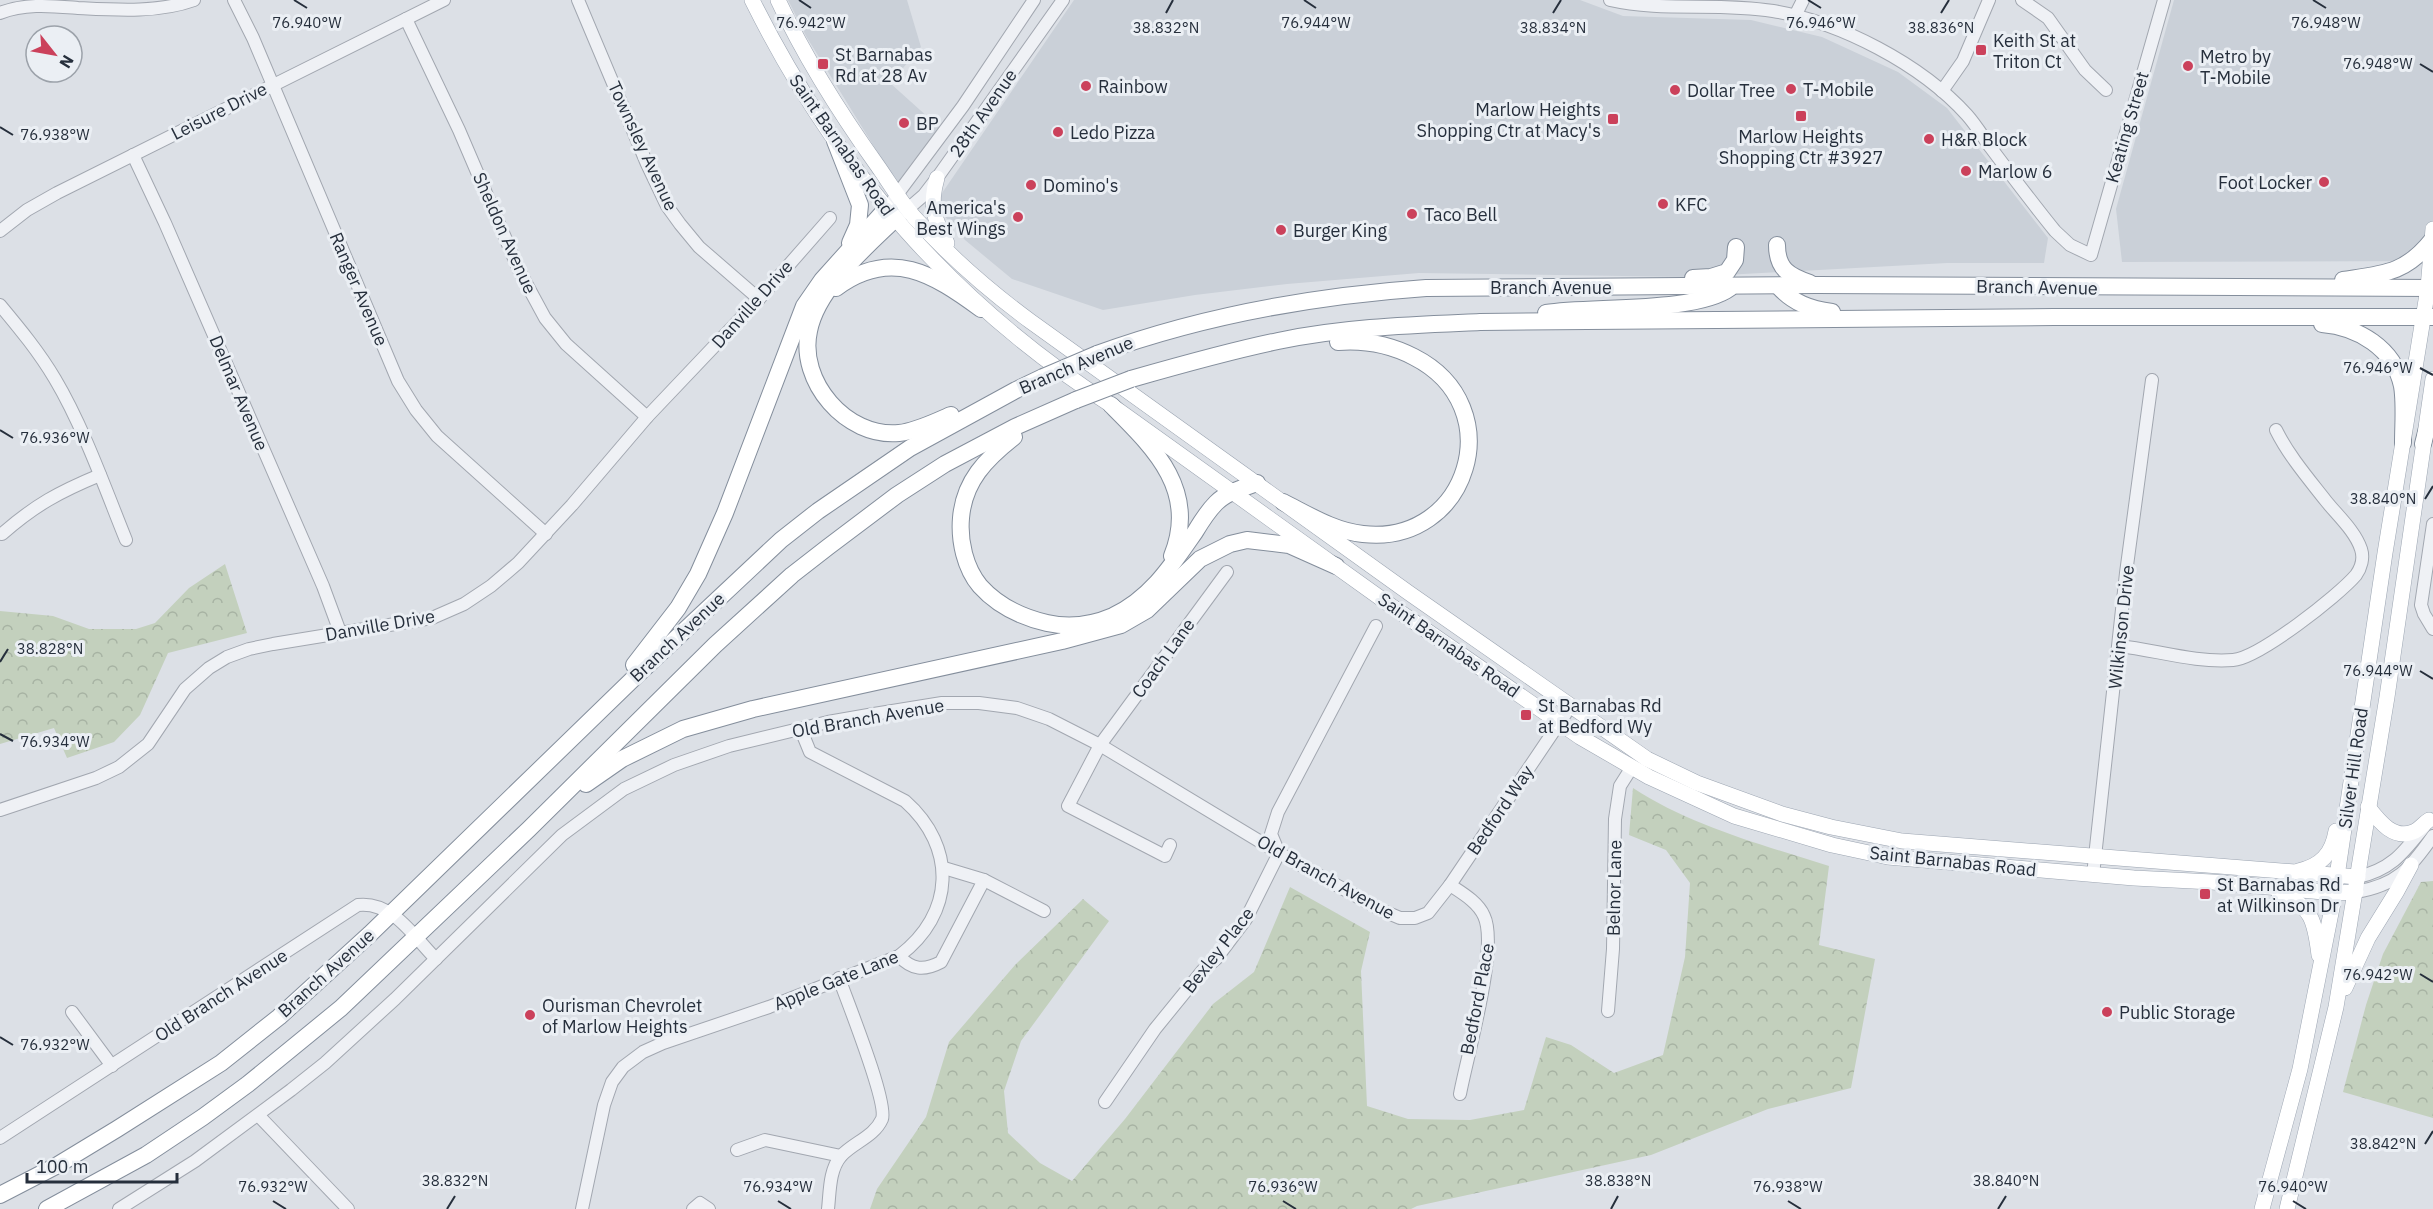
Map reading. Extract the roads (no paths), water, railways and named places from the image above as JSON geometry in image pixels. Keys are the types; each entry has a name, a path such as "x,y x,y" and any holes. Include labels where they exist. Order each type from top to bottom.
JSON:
{"highway":[{"path":"835,141 860,205 858,225 846,252"},
{"path":"553,756 647,651 678,608 698,574 725,513 804,306 846,252 890,214"},
{"path":"890,214 819,302 809,330 807,350 812,372 822,395 838,411 857,423 875,430 897,433 916,429 1016,390"},
{"path":"2289,288 2362,277 2402,268 2420,255 2432,235"},
{"path":"1777,244 1779,263 1784,271 1794,278 1817,285"},
{"path":"1599,287 1727,272 1735,260 1736,247"},
{"path":"819,302 838,286 868,270 902,267 931,276 981,309"},
{"name":"Branch Avenue","path":"0,1195 56,1166 117,1129 220,1063 279,1017 392,913 553,756 781,540 818,511 910,448 1016,390 1097,354 1152,334 1195,322 1276,305 1426,288 1817,285 2430,288"},
{"path":"1778,286 1796,302 1813,309 1900,318"},
{"path":"1480,322 1557,311 1695,302 1719,296 1731,287"},
{"name":"Branch Avenue","path":"47,1209 146,1155 248,1084 341,1008 530,829 715,645 792,575 897,495 945,464 1076,400 1131,380 1278,341 1323,333 1416,325 1480,322 1900,318 2428,317"},
{"path":"2249,318 2333,325 2362,335 2376,344 2393,363 2401,385 2403,443"},
{"path":"1236,352 1259,353 1344,341 1386,346 1412,356 1442,375 1460,400 1466,415 1469,429 1466,467 1449,499 1423,522 1401,531 1365,534 1338,530 1283,502"},
{"path":"1111,405 1160,456 1176,493 1180,519 1177,543 1159,580"},
{"path":"2423,444 2433,405"},
{"path":"1049,412 997,450 982,464 970,482 962,504 959,532 964,554 975,579 990,596 1010,610 1033,620 1058,625 1083,626 1128,609 1147,595 1217,502 1232,492 1257,483"},
{"path":"530,829 598,774 651,743 683,729 753,709 1102,632 1121,625 1147,610 1200,559 1230,544 1247,540 1289,545 1336,566"}],"main road":[{"name":"Saint Barnabas Road","path":"752,0 778,49 835,141 890,214 981,309 1073,381 1111,405 1559,722 1670,788 1734,816 1832,845 1896,858 2335,893 2357,885"},
{"name":"Saint Barnabas Road","path":"778,0 824,86 898,195 957,262 995,294 1283,502 1627,747 1666,769 1782,814 1831,827 1902,841 2337,876 2357,885"},
{"path":"937,178 933,191 934,215 957,262"},
{"name":"Silver Hill Road","path":"2262,1209 2300,1069 2335,893 2403,443 2428,317 2432,235"},
{"name":"Silver Hill Road","path":"2287,1209 2336,1007 2387,697 2433,380"},
{"path":"2290,873 2317,865 2326,857 2335,835 2338,813 2349,795"},
{"path":"2368,807 2380,823 2396,832 2413,832 2431,817"},
{"path":"2336,1007 2368,938 2411,865"},
{"path":"2263,887 2292,897 2303,905 2311,916 2316,930 2321,970"}],"street":[{"path":"0,13 29,6 99,9 158,8 194,0"},
{"name":"Ranger Avenue","path":"234,0 398,381 416,410 437,436 546,534"},
{"name":"Leisure Drive","path":"0,231 27,210 57,193 271,84 444,0"},
{"name":"Townsley Avenue","path":"578,0 667,206 699,247 759,299"},
{"name":"28th Avenue","path":"890,214 898,195 963,106 1034,0"},
{"name":"28th Avenue","path":"890,214 908,209 924,195 1063,0"},
{"path":"1610,0 1652,7 1736,7 1796,16 1840,31 1879,50 1942,90 1962,64 1970,49 1989,0"},
{"path":"1796,16 1803,0"},
{"path":"2022,0 2048,18 2085,70 2106,90"},
{"name":"Keating Street","path":"1942,90 1968,116 2055,231 2070,245 2091,255 2164,0"},
{"name":"Sheldon Avenue","path":"406,19 459,130 515,261 545,318 566,344 647,417"},
{"name":"Delmar Avenue","path":"133,156 199,300 323,586 340,632"},
{"name":"Danville Drive","path":"0,810 96,778 119,767 148,744 185,689 209,668 227,657 249,649 432,618 464,604 491,586 546,534 647,417 759,299 830,218"},
{"path":"0,305 38,351 57,381 100,475 126,540"},
{"name":"Wilkinson Drive","path":"2093,875 2126,573 2152,380"},
{"path":"2119,646 2222,660 2246,658 2262,650 2309,615 2356,574 2362,559 2361,547 2351,530 2286,450 2276,430"},
{"path":"2,534 37,505 60,492 100,475"},
{"path":"2433,524 2421,604 2433,629"},
{"name":"Coach Lane","path":"1170,845 1165,856 1068,806 1100,745 1227,572"},
{"path":"1278,853 1271,834 1275,819 1376,626"},
{"name":"Old Branch Avenue","path":"119,1209 195,1161 259,1116 325,1063 436,959 562,835 624,789 674,765 729,746 828,722 942,703 979,703 1017,708 1049,719 1100,745 1278,853 1400,918 1415,918 1428,913"},
{"name":"Bedford Way","path":"1428,913 1450,885 1570,707"},
{"name":"Apple Gate Lane","path":"582,1209 604,1105 612,1082 623,1067 643,1052 663,1043 769,1007 899,956 913,946 933,920 943,887 944,868 930,829 917,811 905,801 878,785 810,752 801,730"},
{"name":"Belnor Lane","path":"1608,1011 1613,949 1615,819 1620,786 1632,767"},
{"path":"2357,885 2394,862 2431,817"},
{"path":"2357,885 2378,888 2393,881 2411,865 2433,836"},
{"name":"Bexley Place","path":"1105,1102 1155,1029 1246,919 1278,853"},
{"path":"944,868 984,880 1044,911"},
{"path":"899,956 910,966 921,969 941,962 984,880"},
{"name":"Bedford Place","path":"1450,885 1477,905 1484,915 1490,935 1479,1006 1460,1094"},
{"name":"Old Branch Avenue","path":"0,1138 358,905 379,906 392,913"},
{"path":"392,913 436,959"},
{"path":"828,1209 831,1183 841,1156 870,1135 878,1126 883,1114 871,1068 839,978"},
{"path":"72,1012 112,1066"},
{"path":"259,1116 348,1209"},
{"path":"737,1150 765,1140 841,1156"},
{"path":"693,1209 700,1203 709,1209"}],"place":[{"name":"Keith St at Triton Ct","path":"1981,50"},
{"name":"St Barnabas Rd at 28 Av","path":"823,64"},
{"name":"Metro by T-Mobile","path":"2188,66"},
{"name":"Rainbow","path":"1086,86"},
{"name":"T-Mobile","path":"1791,89"},
{"name":"Dollar Tree","path":"1675,90"},
{"name":"Marlow Heights Shopping Ctr #3927","path":"1801,116"},
{"name":"Marlow Heights Shopping Ctr at Macy's","path":"1613,119"},
{"name":"BP","path":"904,123"},
{"name":"Ledo Pizza","path":"1058,132"},
{"name":"H&R Block","path":"1929,139"},
{"name":"Marlow 6","path":"1966,171"},
{"name":"Foot Locker","path":"2324,182"},
{"name":"Domino's","path":"1031,185"},
{"name":"KFC","path":"1663,204"},
{"name":"Taco Bell","path":"1412,214"},
{"name":"America's Best Wings","path":"1018,217"},
{"name":"Burger King","path":"1281,230"},
{"name":"St Barnabas Rd at Bedford Wy","path":"1526,715"},
{"name":"St Barnabas Rd at Wilkinson Dr","path":"2205,894"},
{"name":"Public Storage","path":"2107,1012"},
{"name":"Ourisman Chevrolet of Marlow Heights","path":"530,1015"}]}
